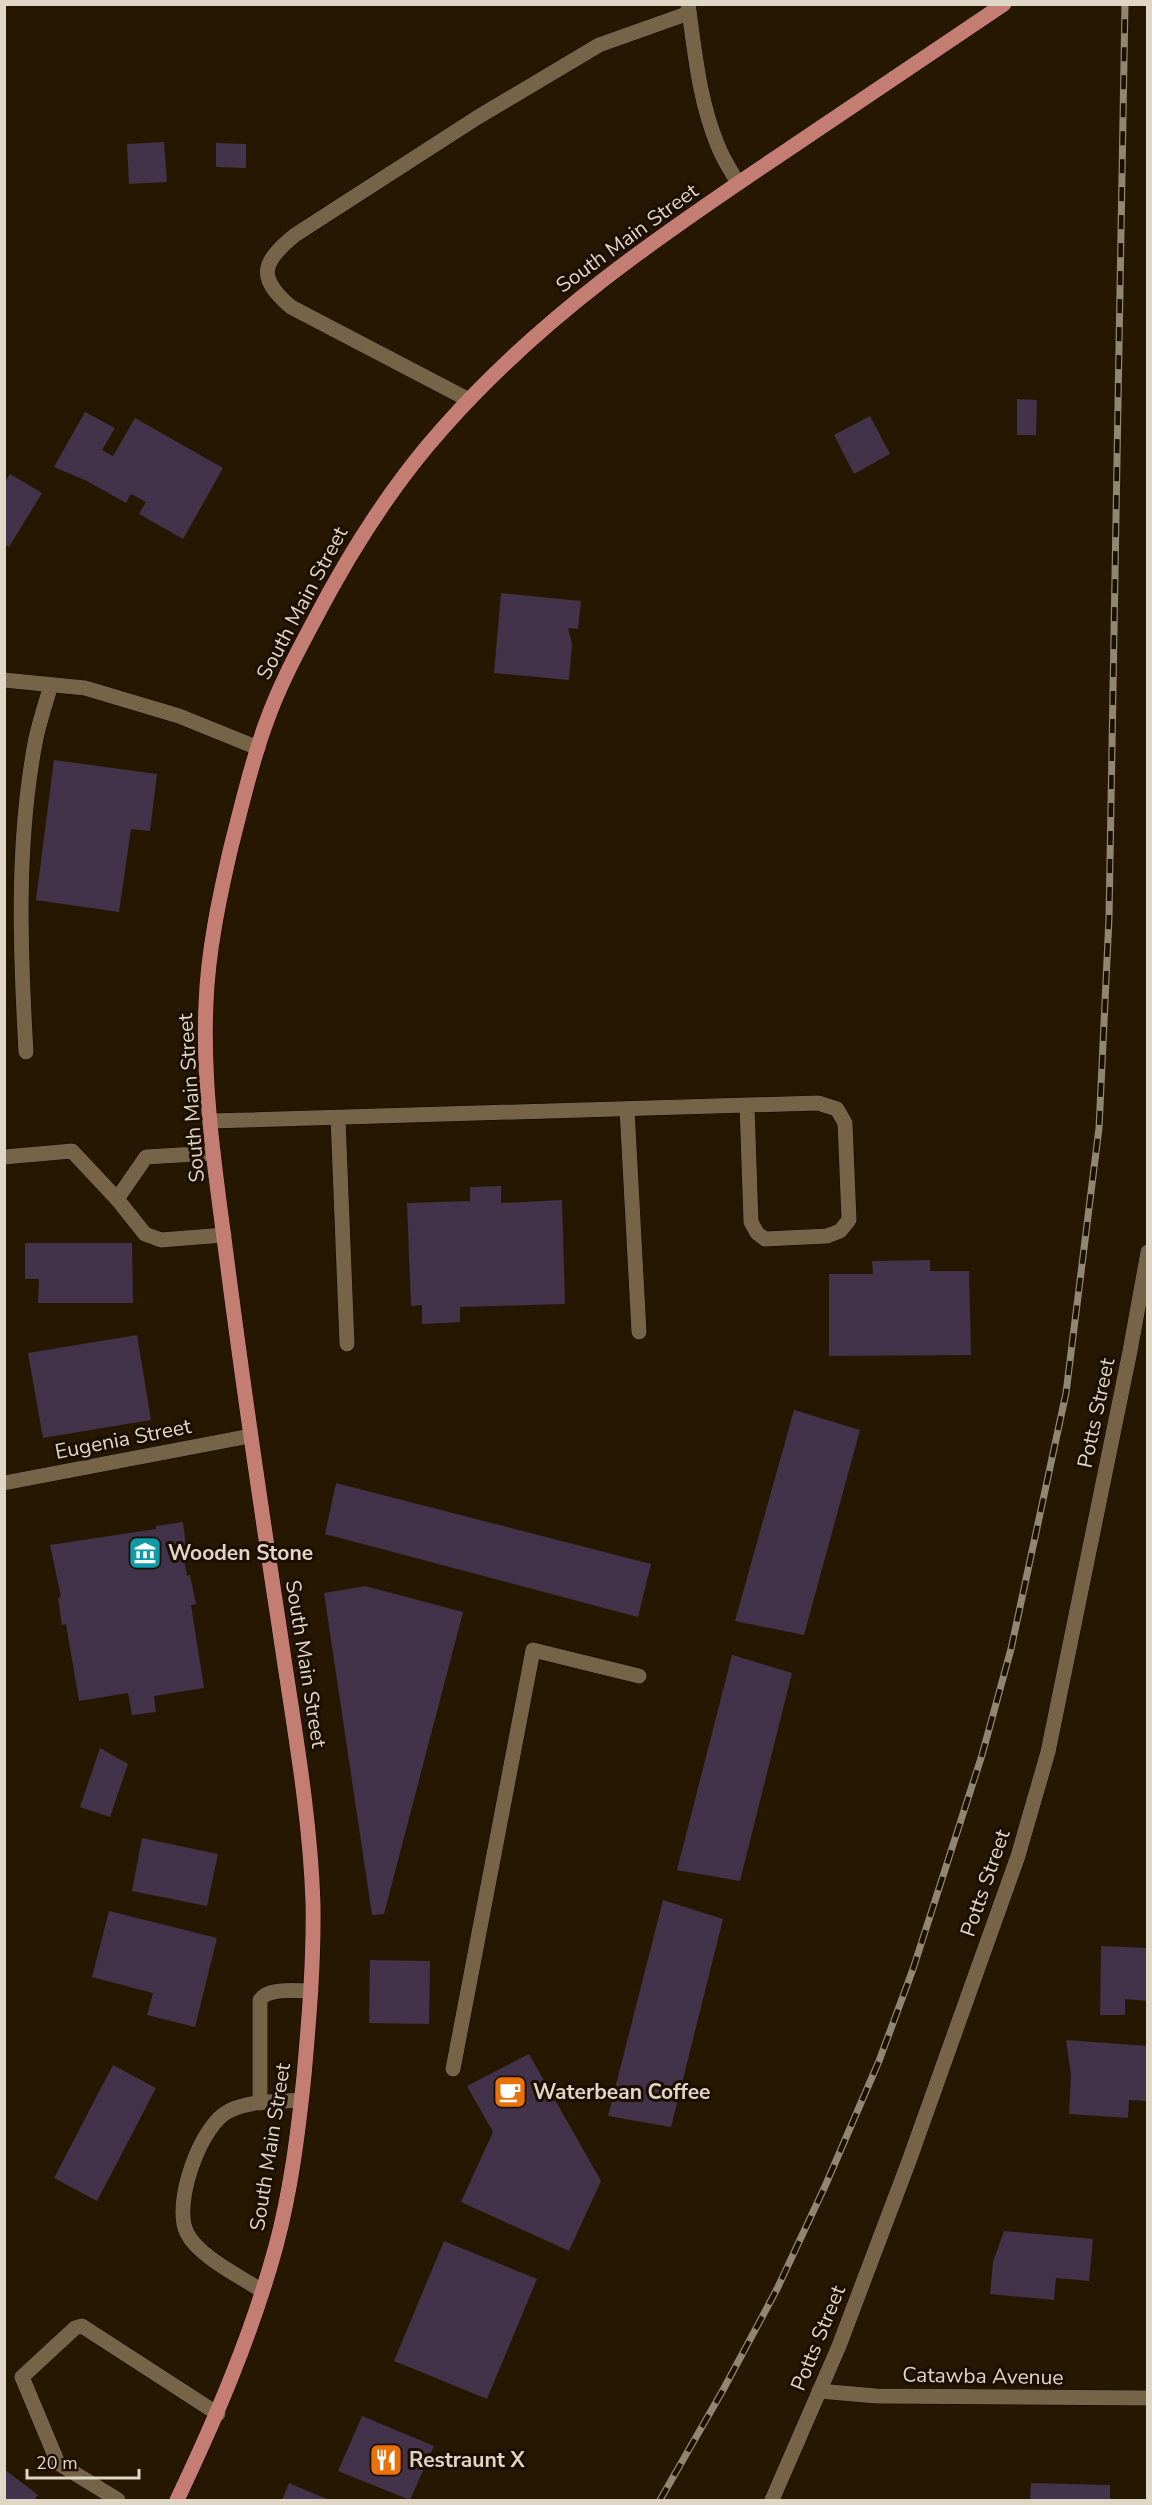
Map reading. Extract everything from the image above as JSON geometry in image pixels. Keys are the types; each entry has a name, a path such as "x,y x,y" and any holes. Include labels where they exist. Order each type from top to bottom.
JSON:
{"main road":[{"name":"South Main Street","path":"177,2500 218,2414 277,2245 289,2186 301,2100 311,1991 313,1903 303,1786 250,1436 213,1154 205,1058 210,954 220,894 258,748 286,673 348,556 376,511 441,429 514,353 554,317 643,249 1004,4"}],"street":[{"path":"469,400 291,307 275,293 268,279 267,264 276,250 295,234 489,111 599,45 688,9 700,85 709,122 738,183"},
{"path":"4,680 85,688 169,713 258,748"},
{"path":"26,1052 21,913 26,807 37,737 51,685"},
{"path":"210,1121 818,1104 837,1109 845,1123 849,1220 840,1231 827,1236 765,1239 757,1233 751,1222 747,1106"},
{"path":"627,1109 639,1332"},
{"path":"338,1118 347,1344"},
{"path":"4,1157 72,1151 117,1198 145,1234 161,1240 224,1235"},
{"path":"117,1198 146,1157 213,1154"},
{"name":"Potts Street","path":"772,2500 839,2346 909,2161 1021,1846 1048,1752 1148,1252"},
{"name":"Eugenia Street","path":"4,1484 250,1436"},
{"path":"453,2069 533,1650 639,1676"},
{"path":"260,2103 260,2000 271,1992 311,1991"},
{"path":"262,2291 196,2247 186,2232 183,2218 184,2195 193,2158 219,2118 229,2111 260,2103 301,2100"},
{"path":"118,2500 58,2463 22,2377 75,2328 82,2325 218,2414"},
{"name":"Catawba Avenue","path":"819,2391 876,2396 1148,2398"}],"building":[{"path":"164,142 167,182 129,184 127,144"},
{"path":"216,143 246,144 246,168 216,167"},
{"path":"1017,399 1037,400 1036,435 1017,435"},
{"path":"85,412 115,428 102,450 113,456 135,418 223,468 183,539 139,514 146,502 131,494 126,503 87,481 54,467"},
{"path":"870,416 890,454 854,474 834,435"},
{"path":"10,474 42,493 9,547 4,544 4,483"},
{"path":"501,593 581,601 578,629 568,628 572,644 569,680 494,673"},
{"path":"54,760 157,774 150,831 131,829 119,912 36,900"},
{"path":"501,1186 501,1203 562,1200 565,1304 460,1307 460,1322 422,1324 422,1305 411,1306 407,1203 470,1201 470,1187"},
{"path":"25,1243 132,1243 133,1303 38,1303 39,1279 25,1279"},
{"path":"930,1260 930,1271 969,1271 971,1355 829,1356 829,1274 873,1274 872,1261"},
{"path":"137,1335 151,1420 43,1438 28,1353"},
{"path":"794,1410 860,1430 804,1635 735,1621"},
{"path":"336,1483 651,1564 638,1617 325,1534"},
{"path":"183,1522 186,1547 182,1548 187,1576 190,1575 196,1604 191,1605 204,1688 154,1696 156,1712 132,1715 128,1693 79,1701 66,1624 62,1625 58,1598 61,1597 50,1545 156,1529 156,1526"},
{"path":"365,1586 463,1612 384,1914 372,1915 324,1593"},
{"path":"732,1655 792,1673 740,1881 677,1870"},
{"path":"100,1748 128,1764 110,1817 80,1807"},
{"path":"142,1838 218,1854 207,1906 132,1891"},
{"path":"663,1900 723,1919 671,2127 608,2116"},
{"path":"109,1911 217,1938 195,2027 147,2015 153,1993 92,1977"},
{"path":"1101,1946 1148,1948 1148,2001 1125,1999 1125,2015 1100,2015"},
{"path":"370,1960 430,1961 429,2024 369,2023"},
{"path":"1066,2040 1148,2046 1148,2101 1129,2100 1128,2118 1069,2114 1071,2075"},
{"path":"529,2054 601,2181 569,2251 461,2202 493,2132 467,2086"},
{"path":"113,2065 156,2088 97,2201 54,2178"},
{"path":"1004,2231 1093,2239 1089,2281 1056,2278 1054,2300 990,2294 993,2262"},
{"path":"444,2241 537,2279 487,2399 394,2361"},
{"path":"362,2416 434,2446 410,2500 338,2471"},
{"path":"4,2469 38,2495 34,2500 4,2498"},
{"path":"289,2483 322,2497 331,2500 282,2500"},
{"path":"1031,2483 1110,2485 1110,2500 1030,2500"}],"railway":[{"path":"660,2500 777,2289 826,2184 879,2061 913,1969 982,1755 1011,1649 1066,1393 1099,1128 1109,918 1125,4"}],"place":[{"name":"Wooden Stone","path":"145,1553"},
{"name":"Waterbean Coffee","path":"510,2092"},
{"name":"Restraunt X","path":"386,2460"}]}
